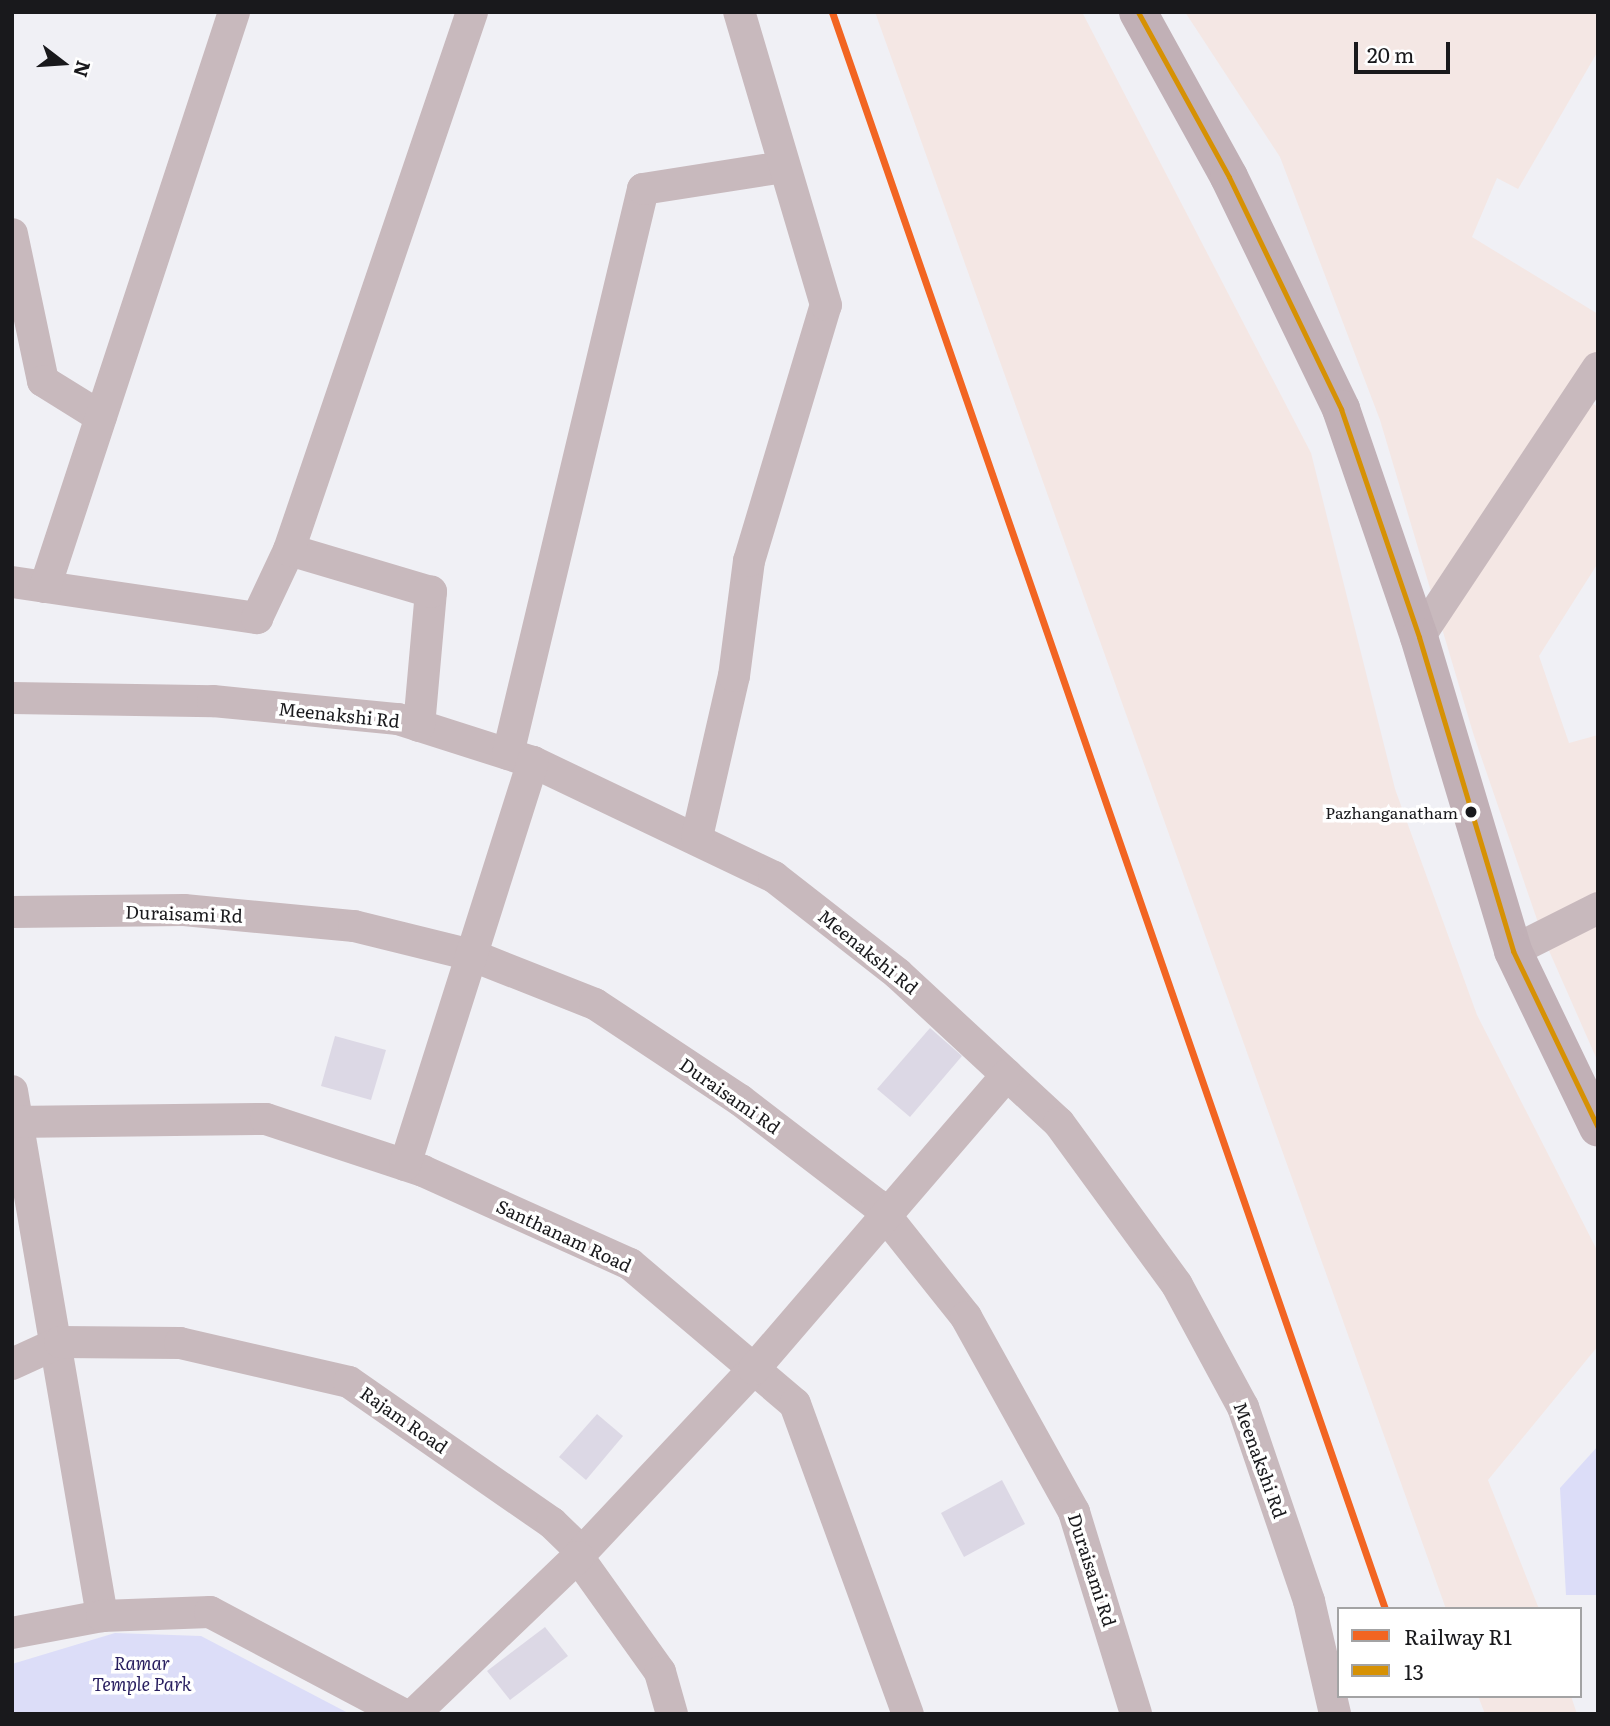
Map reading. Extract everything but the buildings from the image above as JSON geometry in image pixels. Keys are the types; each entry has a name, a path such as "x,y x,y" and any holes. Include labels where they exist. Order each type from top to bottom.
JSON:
{"main road":[{"path":"1138,12 1229,177 1341,409 1419,637 1513,951 1598,1128"}],"street":[{"path":"46,587 234,12"},
{"path":"12,582 257,618 289,550 472,12"},
{"path":"697,837 734,676 749,561 826,305 739,12"},
{"path":"405,1165 471,955 521,758 643,189 785,167"},
{"path":"12,234 43,381 101,417"},
{"path":"1419,637 1598,368"},
{"path":"289,550 431,593 419,726"},
{"name":"Meenakshi Rd","path":"12,698 213,701 419,726 521,758 697,837 774,877 898,974 1059,1123 1177,1285 1243,1407 1309,1601 1335,1714"},
{"path":"1513,951 1598,908"},
{"name":"Duraisami Rd","path":"12,912 184,910 354,926 471,955 595,1004 740,1101 885,1215 966,1317 1074,1512 1136,1714"},
{"path":"414,1714 580,1554 754,1369 1007,1075"},
{"path":"12,1091 15,1122 60,1342 102,1616"},
{"name":"Santhanam Road","path":"15,1122 266,1119 405,1165 630,1264 795,1404 908,1714"},
{"name":"Rajam Road","path":"12,1364 60,1342 180,1343 349,1382 552,1523 580,1554 660,1672 671,1714"},
{"path":"12,1633 102,1616 210,1612 403,1714"}],"shaded area":[{"path":"875,12 1082,12 1311,453 1395,789 1477,1015 1598,1252 1598,1346 1488,1480 1538,1607 1445,1607"},
{"path":"1185,12 1598,12 1598,51 1518,189 1497,178 1472,237 1598,314 1598,375 1584,398 1598,407 1598,563 1539,656 1569,743 1598,735 1598,1062 1543,937 1474,736 1380,420 1280,157"},
{"path":"1479,1698 1572,1698 1577,1714 1485,1714"}],"green space":[{"path":"1598,1446 1598,1595 1566,1595 1560,1488"},
{"name":"Ramar Temple Park","path":"115,1633 201,1636 350,1714 12,1714 12,1664"}],"rail line":[{"name":"R1","path":"832,12 1384,1607"}],"transit line":[{"name":"13","path":"1138,12 1229,177 1341,409 1419,637 1513,951 1598,1128"}],"place":[{"name":"Pazhanganatham","path":"1471,812"}]}
